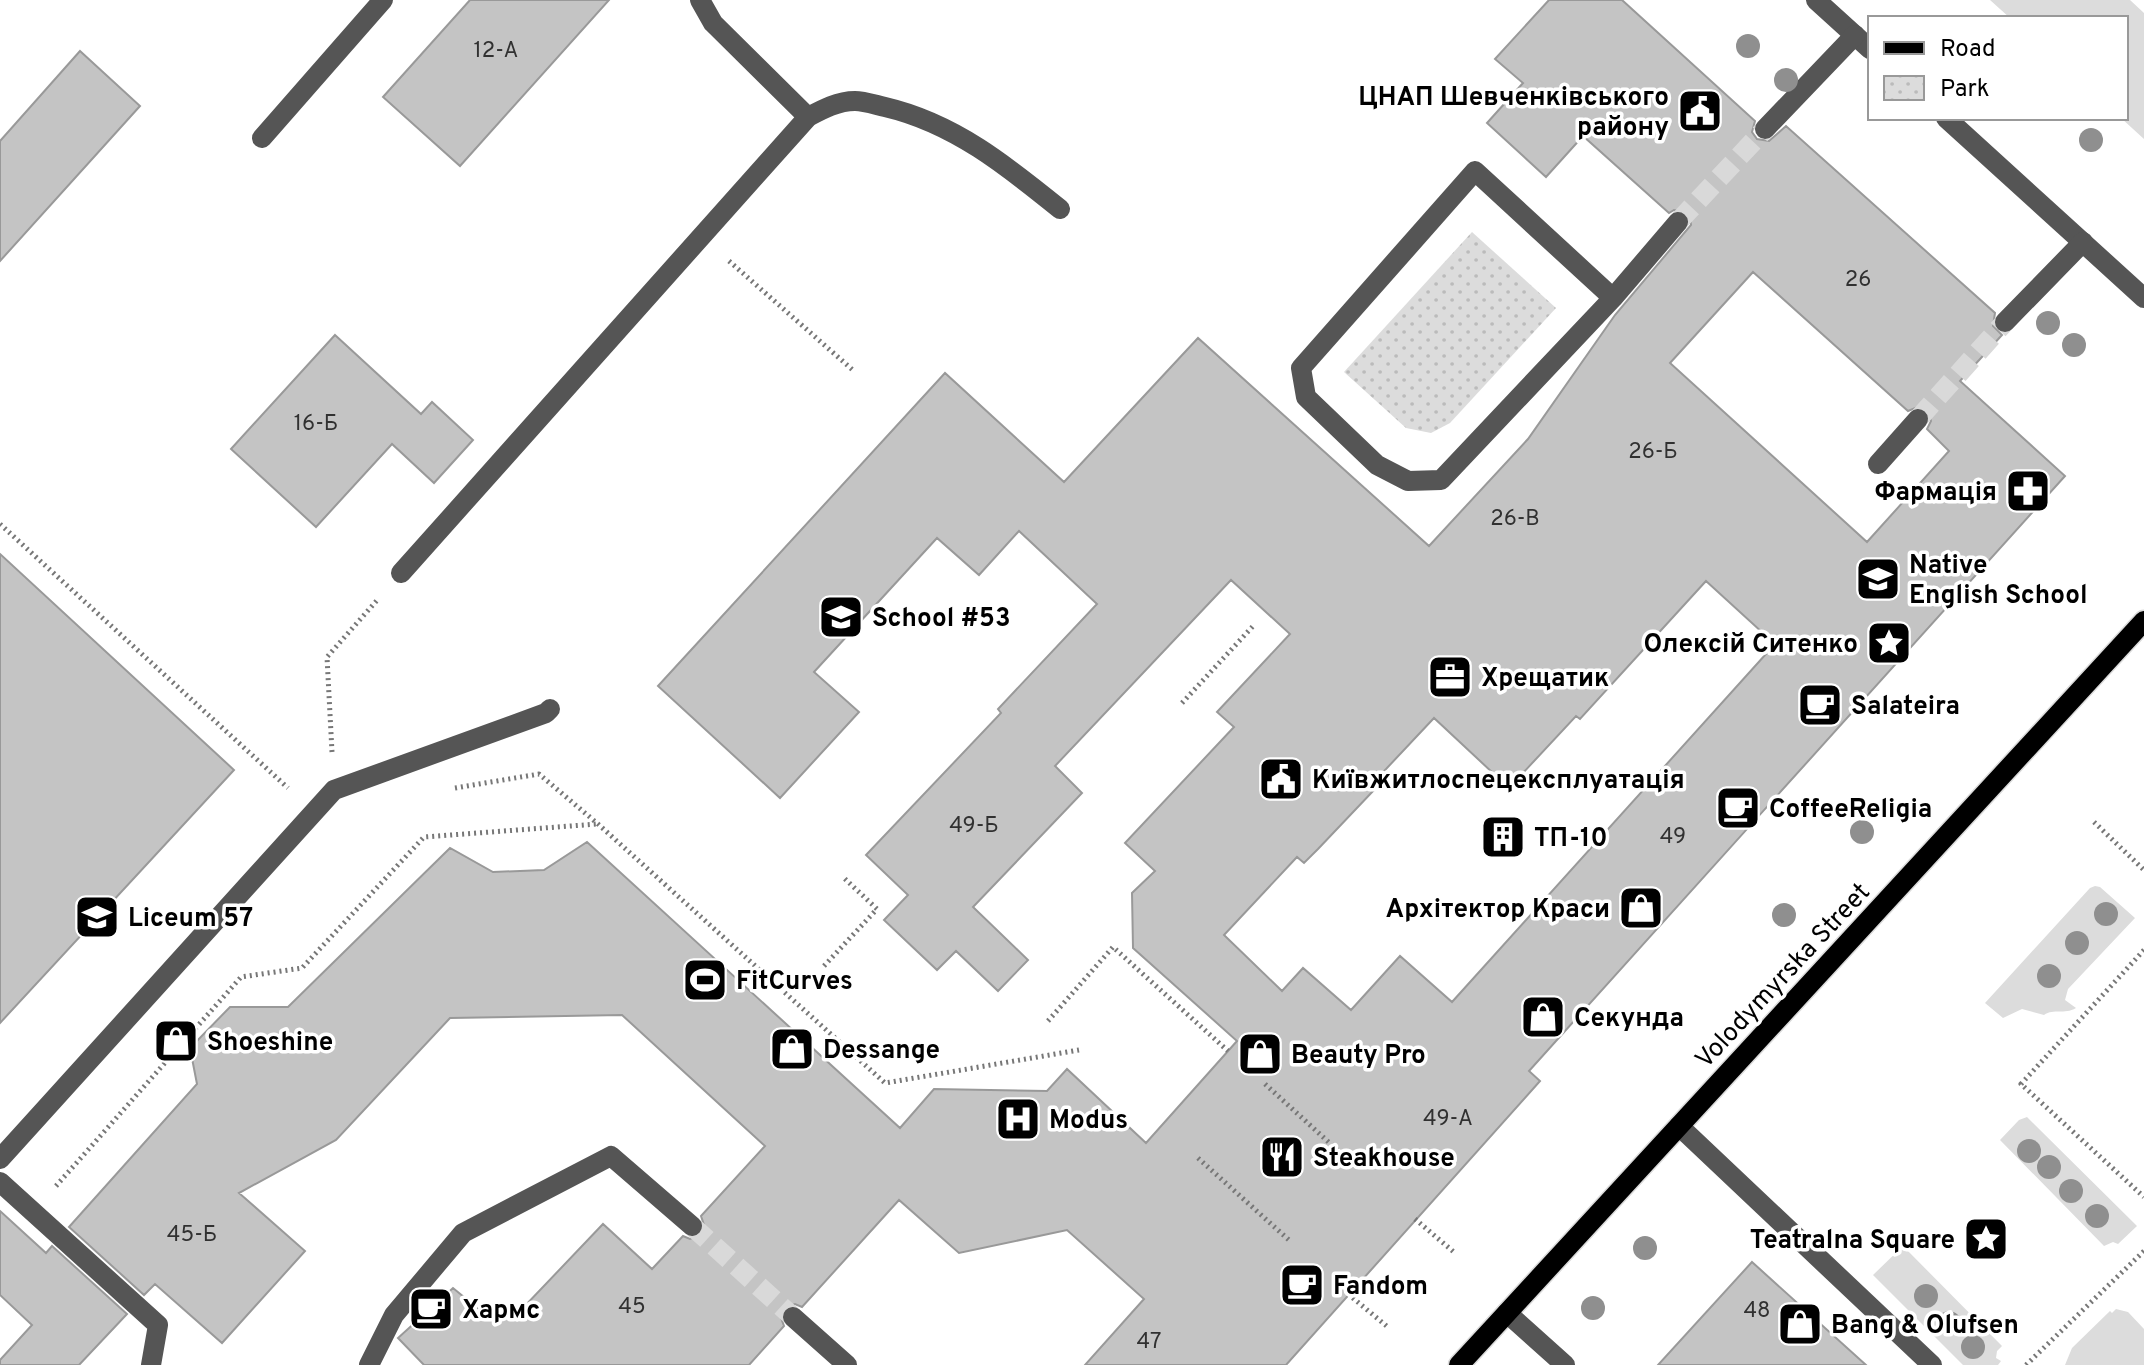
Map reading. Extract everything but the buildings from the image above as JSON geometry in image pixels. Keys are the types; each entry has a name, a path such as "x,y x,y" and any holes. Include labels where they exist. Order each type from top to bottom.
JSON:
{"main road":[{"name":"Volodymyrska Street","path":"1459,1365 2144,621"}],"street":[{"path":"262,138 383,0"},
{"path":"700,0 713,23 808,117"},
{"path":"1765,129 1862,42 1816,0"},
{"path":"401,573 808,117 828,106 856,101 910,113 966,139 1009,168 1060,209"},
{"path":"1948,120 2144,298"},
{"path":"1613,298 1475,171 1301,368 1306,397 1377,465 1408,481 1441,480 1613,298 1678,222"},
{"path":"2005,322 2083,242"},
{"path":"1878,464 1918,419"},
{"path":"0,1159 334,790 550,709"},
{"path":"1679,1126 1932,1365"},
{"path":"369,1365 394,1315 463,1233 611,1156 692,1226"},
{"path":"0,1182 158,1325 151,1365"},
{"path":"1507,1313 1565,1365"},
{"path":"793,1317 847,1365"}],"path":[{"path":"702,236 855,372"},
{"path":"0,524 314,812"},
{"path":"334,790 327,657 401,573"},
{"path":"1182,703 1254,625"},
{"path":"539,774 885,1083 1079,1050"},
{"path":"2094,822 2144,870"},
{"path":"33,1212 241,977 302,968 424,837 598,824"},
{"path":"824,966 877,909 843,877"},
{"path":"1048,1021 1113,947 1228,1051"},
{"path":"2144,950 2021,1084 2144,1197"},
{"path":"1265,1084 1357,1168"},
{"path":"1198,1158 1290,1241"},
{"path":"1415,1219 1455,1253"},
{"path":"2026,1365 2144,1251"},
{"path":"1348,1294 1389,1328"}],"green space":[{"path":"1990,0 2130,0 2144,13 2144,139 2123,120 2128,120 2128,16 2008,16"},
{"path":"1472,232 1556,308 1450,423 1431,433 1406,428 1344,372"},
{"path":"2095,886 2135,918 2068,989 2065,1000 2076,1008 2044,1015 2022,1009 2003,1018 1985,1003"},
{"path":"2027,1117 2137,1226 2118,1244 2113,1242 2104,1246 2000,1140 2019,1120"},
{"path":"1903,1246 2002,1346 1997,1351 1996,1358 2001,1361 1998,1365 1963,1365 1873,1275"},
{"path":"2116,1309 2128,1312 2144,1329 2144,1365 2065,1365 2072,1348 2110,1311 2112,1313"}],"tunnel":[{"path":"1678,222 1765,129"},
{"path":"1918,419 2005,322"},
{"path":"692,1226 793,1317"}],"place":[{"name":"ЦНАП Шевченківського району","path":"1700,111"},
{"name":"Фармація","path":"2028,491"},
{"name":"Native English School","path":"1878,579"},
{"name":"School #53","path":"841,617"},
{"name":"Олексій Ситенко","path":"1889,643"},
{"name":"Хрещатик","path":"1450,677"},
{"name":"Salateira","path":"1820,705"},
{"name":"Київжитлоспецексплуатація","path":"1281,779"},
{"name":"CoffeeReligia","path":"1738,808"},
{"name":"ТП-10","path":"1503,837"},
{"name":"Архітектор Краси","path":"1641,908"},
{"name":"Liceum 57","path":"97,917"},
{"name":"FitCurves","path":"705,980"},
{"name":"Секунда","path":"1543,1017"},
{"name":"Shoeshine","path":"176,1041"},
{"name":"Dessange","path":"792,1049"},
{"name":"Beauty Pro","path":"1260,1054"},
{"name":"Modus","path":"1018,1119"},
{"name":"Steakhouse","path":"1282,1157"},
{"name":"Teatralna Square","path":"1986,1239"},
{"name":"Fandom","path":"1302,1285"},
{"name":"Хармс","path":"431,1309"},
{"name":"Bang & Olufsen","path":"1800,1324"}]}
